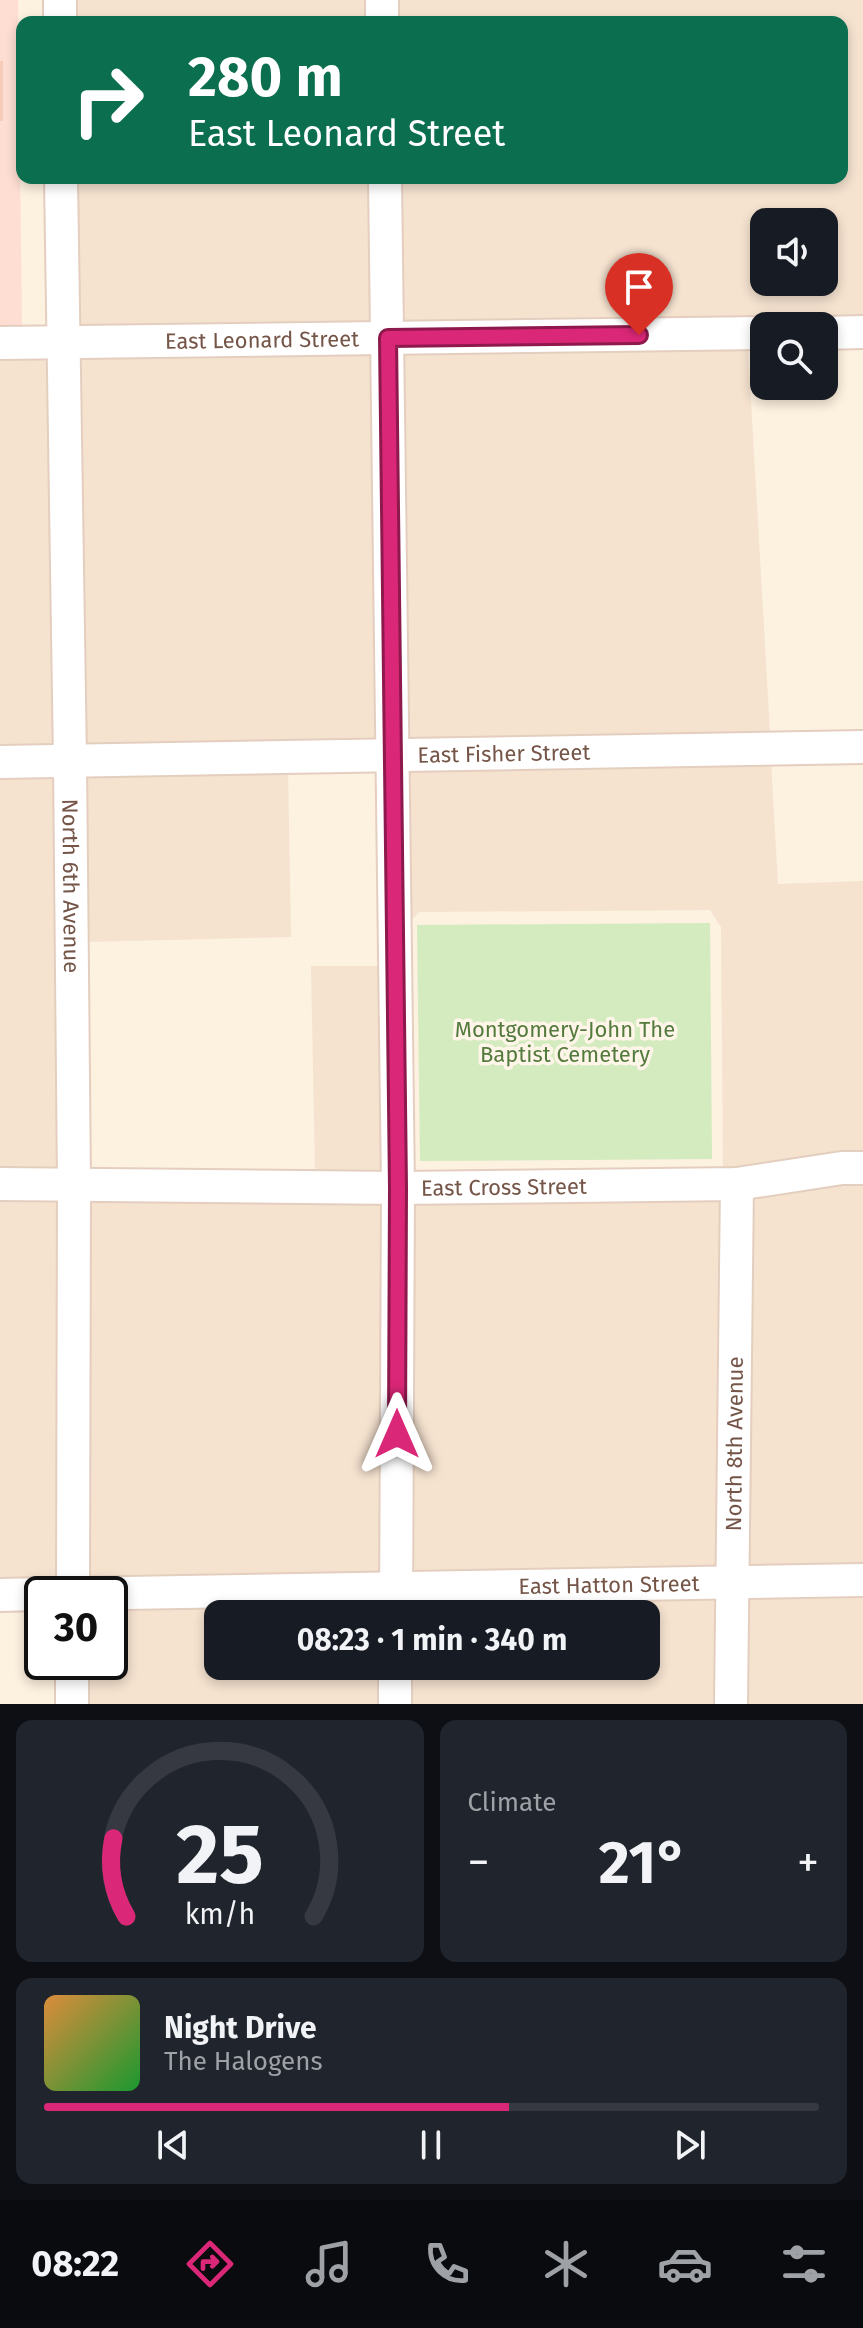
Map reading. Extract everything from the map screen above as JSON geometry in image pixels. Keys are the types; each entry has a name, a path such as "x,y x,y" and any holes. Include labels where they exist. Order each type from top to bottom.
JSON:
{"street":[{"name":"North 6th Avenue","path":"61,184 74,1184 70,1576"},
{"path":"385,184 398,1188 396,1600"},
{"path":"838,333 863,332"},
{"name":"East Leonard Street","path":"0,343 750,333"},
{"name":"East Fisher Street","path":"0,762 863,747"},
{"name":"East Cross Street","path":"0,1184 398,1188 737,1184 842,1168 863,1168"},
{"name":"North 8th Avenue","path":"731,1704 737,1184"},
{"name":"East Hatton Street","path":"414,1600 732,1582 863,1580"},
{"path":"0,1595 24,1594"},
{"name":"East Hatton Street","path":"128,1595 349,1600"},
{"path":"72,1680 72,1704"},
{"path":"395,1680 395,1704"}],"shaded area":[{"path":"0,0 18,0 16,184 20,184 22,328 0,328"},
{"path":"73,0 369,0 369,16 73,16"},
{"path":"395,0 863,0 863,317 838,317 838,312 750,312 750,318 401,323 398,184 848,184 848,16 395,16"},
{"path":"74,184 372,184 375,323 75,327"},
{"path":"748,349 770,733 407,740 402,353"},
{"path":"375,353 380,740 83,745 76,357"},
{"path":"49,357 57,746 0,747 0,358"},
{"path":"771,763 778,884 863,881 863,1153 723,1168 721,927 710,910 419,912 409,923 407,770"},
{"path":"288,772 291,937 85,942 84,775"},
{"path":"57,776 60,1169 0,1169 0,777"},
{"path":"311,966 383,966 385,1173 315,1172"},
{"path":"842,1183 863,1183 863,1564 745,1566 749,1197"},
{"path":"0,1199 60,1199 60,1576 0,1580"},
{"path":"723,1199 719,1567 409,1573 411,1203"},
{"path":"87,1201 385,1203 383,1573 128,1578 86,1576"},
{"path":"863,1595 863,1704 744,1704 745,1597"},
{"path":"719,1597 718,1704 408,1704 409,1680 660,1680 660,1600 564,1600"},
{"path":"204,1606 204,1680 382,1680 382,1704 85,1704 85,1680 128,1680 128,1608"}],"green space":[{"name":"Montgomery-John The Baptist Cemetery","path":"710,923 712,1159 420,1161 417,925"}],"building":[{"path":"0,61 3,61 3,121 0,121"}],"route":[{"path":"397,1434 398,1188 388,338 639,335"}]}
